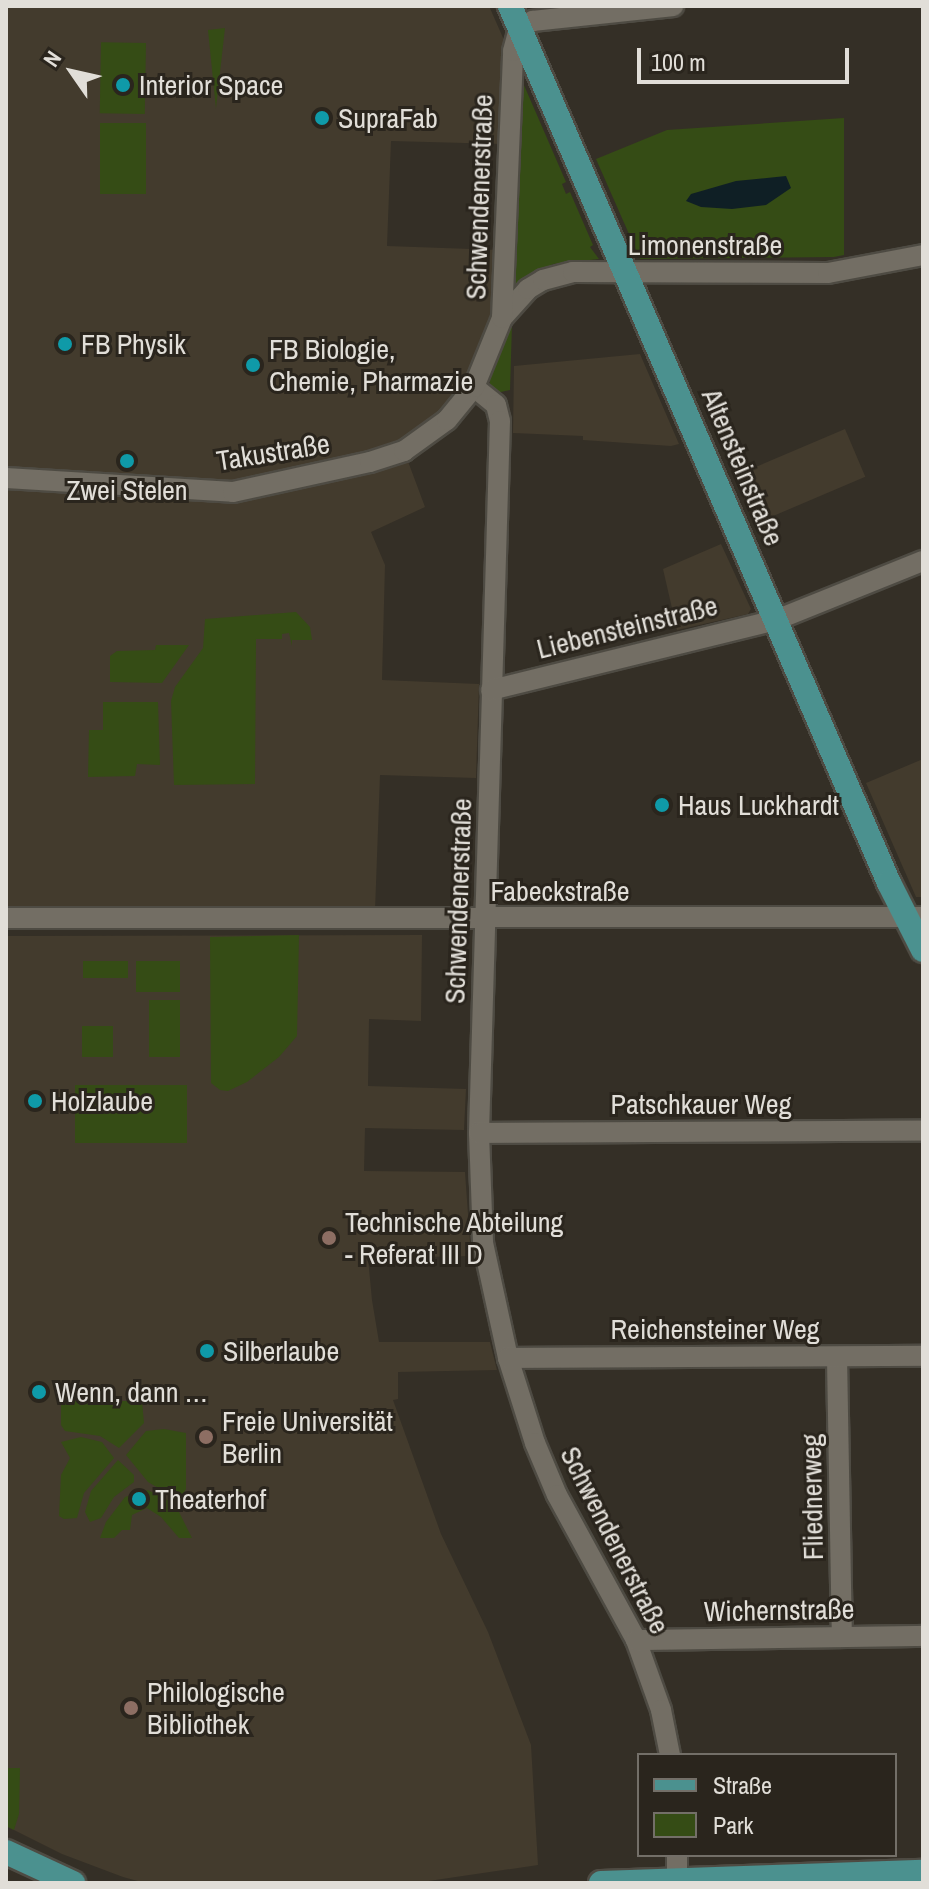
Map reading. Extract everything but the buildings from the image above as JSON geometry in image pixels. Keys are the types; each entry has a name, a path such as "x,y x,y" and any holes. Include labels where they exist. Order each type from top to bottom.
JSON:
{"main road":[{"name":"Altensteinstraße","path":"515,17 776,620 914,917 923,950"},
{"path":"6,1852 73,1883"},
{"path":"601,1883 640,1882 677,1867 718,1880 923,1872"}],"street":[{"path":"515,17 533,21 673,6"},
{"name":"Schwendenerstraße","path":"515,17 502,318 474,387 496,405 500,421 478,1190 483,1243 508,1358 535,1443 557,1495 636,1640 661,1710 670,1753"},
{"name":"Limonenstraße","path":"502,318 528,289 558,275 828,273 923,255"},
{"name":"Takustraße","path":"6,478 233,492 346,469 404,451 447,420 474,387"},
{"name":"Liebensteinstraße","path":"491,690 776,620 923,561"},
{"name":"Fabeckstraße","path":"6,918 914,917"},
{"name":"Patschkauer Weg","path":"479,1133 923,1131"},
{"name":"Reichensteiner Weg","path":"508,1358 923,1356"},
{"name":"Fliednerweg","path":"837,1357 842,1637"},
{"name":"Wichernstraße","path":"636,1640 923,1636"}],"shaded area":[{"path":"6,6 489,6 504,40 502,144 391,141 387,246 499,250 495,320 457,400 397,445 240,485 6,472"},
{"path":"786,176 791,188 766,205 732,209 701,207 686,201 691,194 736,181"},
{"path":"640,354 679,444 671,446 583,440 583,436 513,433 514,366"},
{"path":"845,429 865,477 755,524 735,476"},
{"path":"406,456 425,507 371,532 385,565 382,680 479,684 476,778 380,775 375,911 6,911 6,485 221,499"},
{"path":"721,544 751,609 748,614 677,630 663,569"},
{"path":"923,759 923,897 916,897 866,783"},
{"name":"Freie Universität Berlin","path":"422,935 421,1021 369,1019 368,1086 466,1089 464,1130 365,1128 364,1171 465,1172 471,1256 368,1258 372,1300 379,1342 490,1342 497,1370 398,1372 398,1399 393,1400 441,1534 488,1632 531,1745 538,1865 415,1883 145,1883 123,1877 62,1854 6,1826 6,936"}],"green space":[{"path":"225,28 216,108 216,109 208,30"},
{"path":"101,42 146,43 145,114 100,113"},
{"path":"517,69 566,182 562,184 566,194 570,192 593,245 590,247 599,259 553,264 510,288"},
{"path":"844,118 844,255 834,257 640,259 596,159 667,130"},
{"path":"100,123 146,123 146,194 100,194"},
{"path":"509,324 512,324 510,390 496,393 490,384 490,374"},
{"path":"296,612 310,627 312,640 292,640 292,646 289,633 282,634 282,639 256,639 255,784 174,785 171,701 175,687 203,648 205,619"},
{"path":"156,645 189,645 162,683 110,682 110,656 117,651 155,650"},
{"path":"103,702 158,702 160,765 137,764 135,776 88,777 89,730 103,730"},
{"path":"299,935 297,1036 279,1057 247,1082 228,1091 220,1090 211,1083 210,937"},
{"path":"83,961 128,961 128,978 83,978"},
{"path":"136,961 180,961 180,992 136,992"},
{"path":"149,1000 180,1000 180,1057 149,1057"},
{"path":"82,1026 113,1026 113,1057 82,1057"},
{"path":"75,1085 187,1085 187,1143 75,1143"},
{"path":"61,1401 142,1401 144,1423 119,1448 100,1436 65,1431 61,1425"},
{"path":"164,1429 186,1433 186,1489 179,1500 148,1482 126,1455 146,1431"},
{"path":"81,1437 102,1442 114,1458 84,1493 77,1518 64,1519 59,1516 61,1475 70,1458 61,1442"},
{"path":"118,1460 134,1475 134,1482 114,1497 101,1518 90,1522 85,1512 91,1491"},
{"path":"148,1490 175,1504 192,1538 179,1538 161,1517 147,1508 132,1515 130,1530 122,1530 114,1538 100,1538 106,1522 125,1497"},
{"path":"6,1768 20,1768 19,1814 14,1830 6,1826"}],"place":[{"name":"Interior Space","path":"123,85"},
{"name":"SupraFab","path":"322,118"},
{"name":"FB Physik","path":"65,344"},
{"name":"FB Biologie, Chemie, Pharmazie","path":"253,365"},
{"name":"Zwei Stelen","path":"127,461"},
{"name":"Haus Luckhardt","path":"662,805"},
{"name":"Holzlaube","path":"35,1101"},
{"name":"Technische Abteilung - Referat III D","path":"329,1238"},
{"name":"Silberlaube","path":"207,1351"},
{"name":"Wenn, dann …","path":"39,1392"},
{"name":"Freie Universität Berlin","path":"206,1437"},
{"name":"Theaterhof","path":"139,1499"},
{"name":"Philologische Bibliothek","path":"131,1708"}]}
